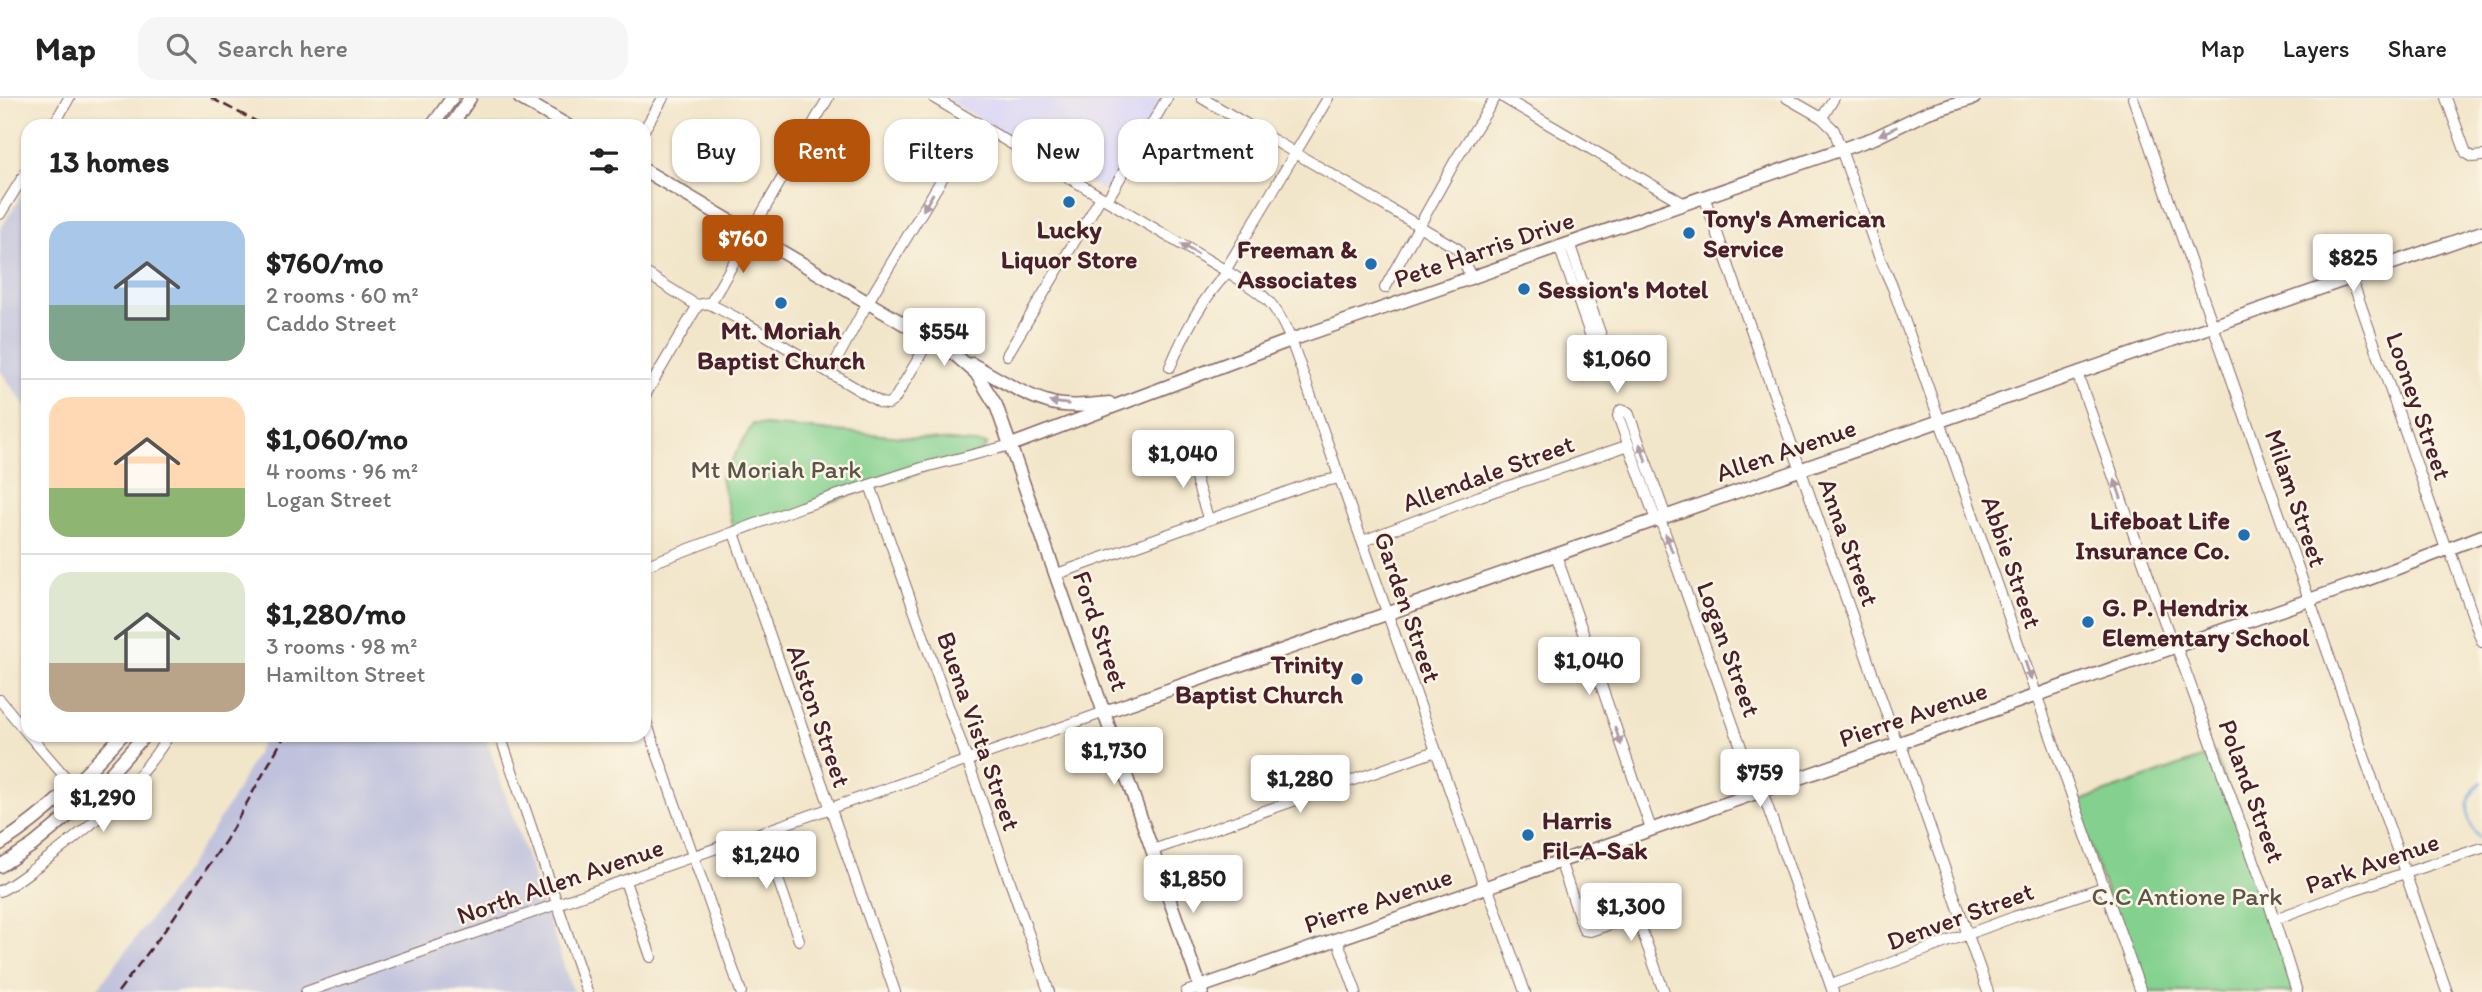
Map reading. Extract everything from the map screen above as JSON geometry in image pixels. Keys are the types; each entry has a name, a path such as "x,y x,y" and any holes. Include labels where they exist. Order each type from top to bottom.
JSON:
{"main road":[{"path":"437,119 452,98"},
{"path":"455,119 470,98"},
{"path":"520,98 556,119"},
{"name":"Pete Harris Drive","path":"1011,444 1471,277 1874,138 1928,112 1974,98"},
{"path":"651,174 1023,392 1049,403 1079,406 1127,401"},
{"name":"Allen Avenue","path":"1105,712 2482,232"},
{"name":"Ford Street","path":"953,353 976,373 996,405 1201,990"},
{"name":"Pierre Avenue","path":"1201,990 1337,939 2309,600 2482,536"},
{"path":"0,844 23,830 73,788 116,742"},
{"path":"0,866 33,845 86,801 139,742"}],"street":[{"path":"57,119 69,98"},
{"path":"651,119 663,98"},
{"path":"651,386 749,232 828,98"},
{"name":"Garden Street","path":"934,98 971,119"},
{"path":"1007,355 1167,98"},
{"path":"1202,98 1458,249 1471,277"},
{"path":"1170,367 1192,319 1227,271 1328,98"},
{"path":"1385,288 1474,129 1495,98"},
{"path":"1504,98 1683,203"},
{"path":"1787,98 1822,118 1834,98"},
{"name":"Milam Street","path":"2133,98 2447,992"},
{"path":"2446,98 2466,153 2473,157 2482,156"},
{"name":"Abbie Street","path":"1822,118 1834,130 1940,421 2141,992"},
{"name":"Garden Street","path":"998,135 1227,271 1273,304 1292,341 1436,751 1525,992"},
{"path":"0,214 21,180"},
{"path":"830,372 868,302 940,182"},
{"name":"Anna Street","path":"1704,196 1988,992"},
{"path":"1564,245 1605,347 1603,355 1596,351 1564,245"},
{"path":"651,276 830,372 881,403 888,404 894,400 930,339"},
{"name":"Looney Street","path":"2351,277 2482,642"},
{"name":"Poland Street","path":"2077,373 2275,919 2297,992"},
{"name":"Logan Street","path":"1661,519 1618,416 1624,410 1628,412 1661,519 1832,988"},
{"path":"651,563 801,506 925,467 1011,444"},
{"name":"Allendale Street","path":"1363,541 1479,496 1629,445"},
{"path":"1191,453 1208,519"},
{"path":"1057,575 1309,484 1340,478"},
{"name":"Buena Vista Street","path":"870,485 1049,992"},
{"name":"Alston Street","path":"734,533 895,992"},
{"path":"1556,555 1651,829"},
{"path":"2,707 21,727"},
{"name":"North Allen Avenue","path":"306,992 1105,712"},
{"path":"651,736 741,992"},
{"path":"35,742 86,801"},
{"path":"0,891 52,856 96,819 125,790 163,742"},
{"path":"502,742 587,992"},
{"path":"1153,850 1436,751"},
{"path":"762,833 799,940"},
{"name":"Park Avenue","path":"2275,919 2482,848"},
{"path":"1560,861 1584,930 1637,918 1664,992"},
{"path":"625,881 651,957"},
{"name":"Denver Street","path":"1832,988 2014,917 2104,887"},
{"path":"1337,939 1356,992"},
{"path":"1186,992 1201,990"}],"shaded area":[{"path":"945,98 1163,98 1150,119 1118,119 1118,172 1110,185 1101,190 1087,182 1104,182 1104,119 1012,119 1012,138 998,129 998,119 981,119"},
{"path":"21,196 21,400 0,370 0,230"},
{"path":"262,742 487,742 573,992 95,992 178,882 231,801"}],"green space":[{"name":"Mt Moriah Park","path":"753,424 987,444 983,452 734,533 721,478"},
{"name":"C.C Antione Park","path":"2215,753 2297,992 2141,992 2075,803"}],"waterway":[{"path":"2479,838 2470,824 2468,809 2471,795 2482,782"}],"railway":[{"path":"211,98 252,119"},
{"path":"118,992 168,926 226,840 281,742"}],"place":[{"name":"Lucky Liquor Store","path":"1069,202"},
{"name":"Tony's American Service","path":"1689,233"},
{"name":"Freeman & Associates","path":"1371,264"},
{"name":"Session's Motel","path":"1524,289"},
{"name":"Mt. Moriah Baptist Church","path":"781,303"},
{"name":"Lifeboat Life Insurance Co.","path":"2244,535"},
{"name":"G. P. Hendrix Elementary School","path":"2088,622"},
{"name":"Trinity Baptist Church","path":"1357,679"},
{"name":"Harris Fil-A-Sak","path":"1528,835"}]}
